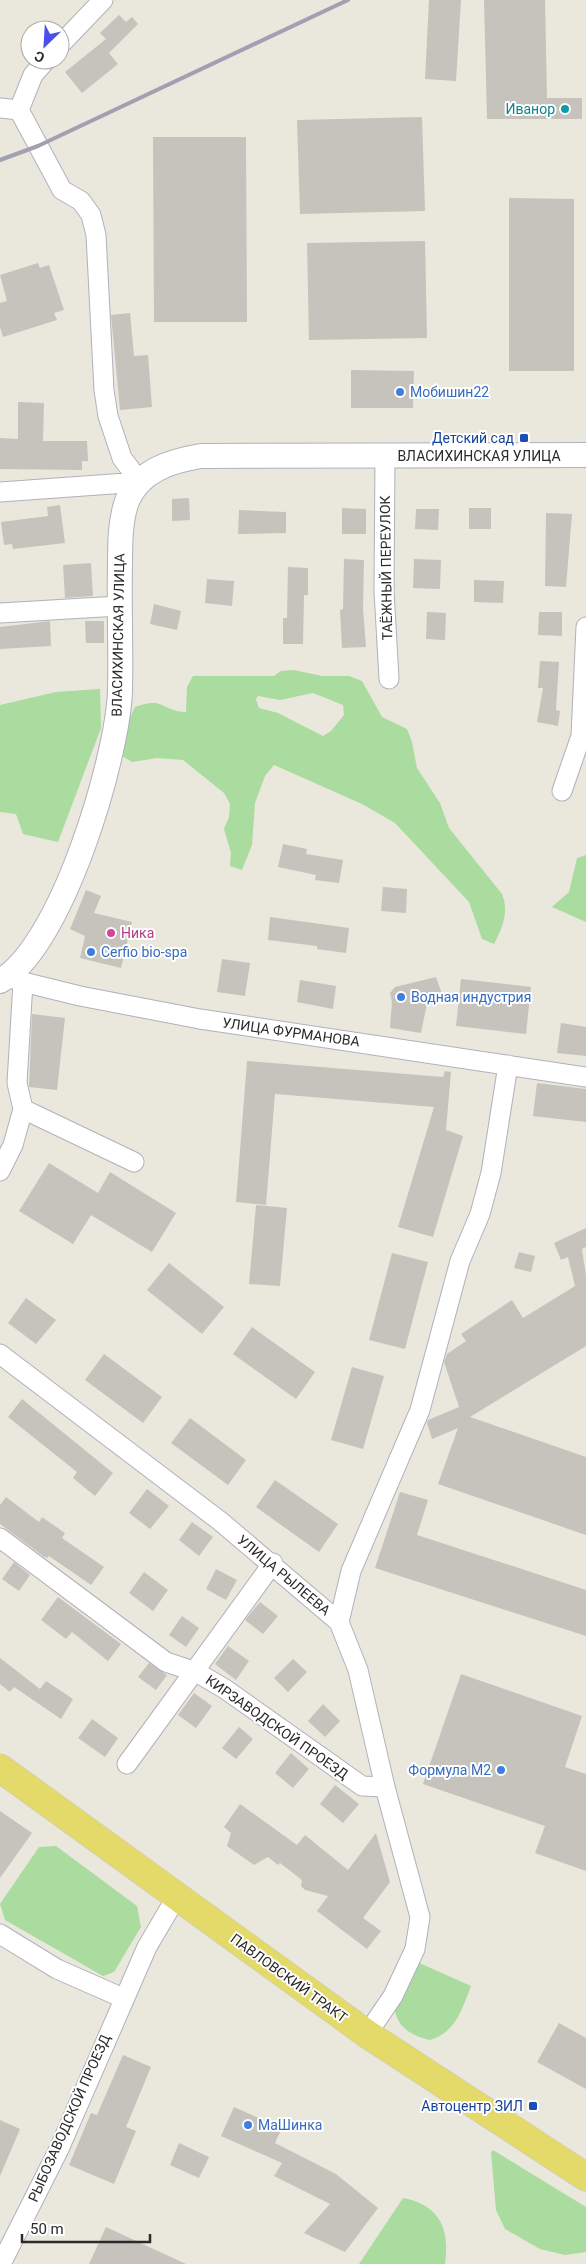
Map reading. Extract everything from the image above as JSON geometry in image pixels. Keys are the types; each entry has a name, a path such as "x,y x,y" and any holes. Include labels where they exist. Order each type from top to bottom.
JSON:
{"main road":[{"name":"ПАВЛОВСКИЙ ТРАКТ","path":"0,1768 366,2034 586,2177"}],"street":[{"path":"70,35 103,0"},
{"path":"19,110 33,76 38,70"},
{"path":"0,108 19,110"},
{"path":"19,110 62,190 81,201 91,215 96,235 104,390 108,416 122,458 140,482"},
{"name":"ВЛАСИХИНСКАЯ УЛИЦА","path":"10,980 31,953 50,921 68,883 104,779 116,727 120,691 119,606 123,518 128,500 140,482 159,466 176,460 201,456 586,456"},
{"name":"ТАЁЖНЫЙ ПЕРЕУЛОК","path":"385,456 384,591 389,679"},
{"path":"0,492 140,482"},
{"path":"0,613 119,606"},
{"path":"562,791 581,736 586,627"},
{"path":"0,1170 13,1145 23,1109 17,1083 10,980"},
{"name":"УЛИЦА ФУРМАНОВА","path":"10,980 200,1019 586,1077"},
{"path":"339,1622 351,1571 420,1410 460,1261 480,1214 491,1173 508,1065"},
{"path":"23,1109 134,1162"},
{"name":"УЛИЦА РЫЛЕЕВА","path":"0,1354 273,1563 339,1622 358,1670 385,1787 420,1917 415,1949 393,1996 366,2034"},
{"name":"КИРЗАВОДСКОЙ ПРОЕЗД","path":"0,1538 166,1662 196,1672 225,1689 362,1786 385,1787"},
{"path":"127,1764 196,1672 273,1563"},
{"name":"РЫБОЗАВОДСКОЙ ПРОЕЗД","path":"0,2264 59,2149 123,1998 147,1947 178,1896"},
{"path":"0,1934 57,1969 123,1998"}],"green space":[{"path":"294,670 322,676 349,676 362,681 382,717 407,729 412,742 417,768 440,803 449,828 502,894 505,913 500,932 494,944 482,939 469,902 395,823 362,804 274,765 265,776 255,803 252,845 242,870 230,866 231,853 224,829 229,817 230,804 224,793 183,760 157,758 132,762 122,756 124,730 135,707 157,703 186,712 187,687 193,676 274,676 281,671","holes":["313,693 343,705 344,715 331,731 323,736 278,713 259,708 256,699 258,696 280,700"]},
{"path":"100,689 101,728 58,842 23,834 16,814 0,812 0,705 56,692"},
{"path":"586,855 586,922 552,907 569,892 577,858"},
{"path":"56,1846 137,1906 141,1927 114,1972 103,1976 5,1920 0,1904 39,1847"},
{"path":"417,1962 471,1986 457,2019 446,2031 430,2040 412,2034 402,2026 395,2009"},
{"path":"493,2150 586,2207 586,2252 565,2255 540,2249 505,2229 496,2210 491,2153"},
{"path":"403,2198 426,2206 440,2220 446,2240 445,2264 359,2264"}],"building":[{"path":"429,0 461,0 456,81 425,79"},
{"path":"484,0 545,0 547,98 582,98 582,119 487,119"},
{"path":"119,15 126,22 132,17 138,24 109,53 118,64 82,93 65,72 70,70 70,68 106,39 100,33"},
{"path":"422,117 425,211 300,214 297,120"},
{"path":"153,137 246,137 247,322 154,322"},
{"path":"509,198 574,199 574,371 509,371"},
{"path":"425,241 427,338 309,340 307,243"},
{"path":"38,263 40,268 49,265 64,310 54,313 57,320 3,337 0,327 0,303 7,301 0,275"},
{"path":"130,313 134,356 148,355 152,407 120,410 111,315"},
{"path":"351,370 414,371 413,408 351,408"},
{"path":"18,402 44,403 43,441 87,441 88,461 82,461 82,470 0,469 0,438 18,439"},
{"path":"189,498 190,520 172,521 172,499"},
{"path":"60,505 65,543 13,549 12,544 4,545 1,522 48,516 47,507"},
{"path":"342,508 366,509 366,534 342,534"},
{"path":"469,508 491,508 491,529 469,529"},
{"path":"416,509 439,509 438,530 415,529"},
{"path":"239,510 286,512 286,533 238,534"},
{"path":"546,513 572,514 566,587 545,586"},
{"path":"344,559 364,560 363,608 366,647 342,648 340,610 343,609"},
{"path":"414,559 441,560 440,589 413,588"},
{"path":"91,563 93,596 65,598 63,565"},
{"path":"288,567 308,568 308,595 304,595 303,644 283,644 283,618 287,618"},
{"path":"207,579 234,581 232,606 205,603"},
{"path":"474,580 504,581 503,603 474,602"},
{"path":"154,604 181,611 177,630 150,624"},
{"path":"427,612 446,613 445,640 426,639"},
{"path":"539,612 562,612 562,636 538,635"},
{"path":"50,621 51,646 0,649 0,627"},
{"path":"85,621 104,621 104,643 86,643"},
{"path":"540,661 559,662 556,710 560,711 558,726 537,722 543,688 538,688"},
{"path":"283,844 307,849 306,854 343,860 339,883 315,880 316,875 278,867"},
{"path":"383,887 407,889 406,913 381,911"},
{"name":"Ника","path":"86,890 101,896 94,913 132,922 121,968 80,958 85,936 70,929"},
{"path":"270,917 349,928 346,953 317,949 317,946 268,940"},
{"path":"222,959 250,963 245,996 217,992"},
{"path":"436,977 442,994 428,999 421,1033 390,1028 392,1002 390,993 395,987"},
{"path":"461,979 531,987 526,1034 456,1026"},
{"path":"300,980 336,986 333,1009 297,1002"},
{"path":"32,1014 65,1018 57,1090 29,1087"},
{"path":"561,1023 586,1027 586,1056 557,1053"},
{"path":"247,1061 443,1077 445,1071 451,1072 446,1130 463,1136 433,1237 398,1227 434,1107 275,1094 266,1205 236,1202"},
{"path":"537,1083 586,1089 586,1122 533,1116"},
{"path":"49,1163 98,1193 110,1172 176,1213 152,1252 91,1215 73,1244 19,1211"},
{"path":"256,1205 287,1208 280,1286 249,1284"},
{"path":"586,1228 586,1247 582,1249 586,1276 586,1346 470,1417 586,1457 586,1535 438,1484 458,1428 432,1439 427,1423 428,1420 459,1407 444,1362 447,1354 466,1341 461,1334 512,1300 523,1318 575,1286 568,1257 561,1260 554,1243"},
{"path":"519,1252 535,1256 531,1272 514,1268"},
{"path":"392,1253 428,1262 405,1349 369,1340"},
{"path":"169,1263 224,1307 202,1334 147,1290"},
{"path":"26,1298 56,1320 36,1344 8,1323"},
{"path":"252,1327 315,1372 296,1399 233,1354"},
{"path":"104,1354 162,1397 143,1423 85,1380"},
{"path":"352,1367 384,1376 363,1449 331,1440"},
{"path":"22,1399 113,1473 95,1496 73,1478 77,1472 8,1417"},
{"path":"190,1418 246,1460 228,1485 171,1443"},
{"path":"275,1480 338,1524 319,1552 256,1507"},
{"path":"147,1489 169,1506 150,1529 129,1513"},
{"path":"400,1492 428,1500 417,1535 586,1590 586,1636 375,1568"},
{"path":"6,1497 39,1522 42,1517 65,1533 62,1538 104,1567 91,1585 49,1556 47,1558 43,1556 0,1524 0,1505"},
{"path":"192,1522 213,1537 199,1556 179,1540"},
{"path":"14,1562 30,1575 19,1591 2,1579"},
{"path":"216,1569 237,1580 226,1600 206,1589"},
{"path":"144,1572 168,1590 153,1611 129,1593"},
{"path":"58,1597 121,1644 108,1661 72,1632 66,1639 41,1620"},
{"path":"260,1602 278,1616 263,1634 245,1620"},
{"path":"182,1616 199,1628 186,1647 169,1635"},
{"path":"228,1646 249,1661 236,1680 215,1664"},
{"path":"0,1658 40,1689 46,1681 73,1699 61,1719 14,1687 10,1692 0,1684"},
{"path":"293,1659 307,1672 288,1692 274,1678"},
{"path":"149,1663 167,1675 156,1690 138,1677"},
{"name":"Формула М2","path":"461,1674 582,1716 565,1767 586,1774 586,1871 535,1853 545,1826 423,1784"},
{"path":"194,1693 212,1706 196,1728 178,1715"},
{"path":"323,1704 340,1721 325,1737 308,1721"},
{"path":"92,1719 118,1738 105,1757 78,1738"},
{"path":"239,1727 253,1739 236,1759 222,1748"},
{"path":"291,1753 309,1769 293,1788 275,1773"},
{"path":"335,1785 359,1804 343,1823 320,1804"},
{"path":"240,1804 297,1845 305,1835 348,1870 376,1833 390,1882 363,1918 381,1931 367,1949 317,1911 328,1896 305,1890 301,1886 302,1880 280,1863 278,1865 268,1857 254,1865 227,1846 231,1833 224,1827"},
{"path":"0,1811 32,1833 0,1878"},
{"path":"559,2023 586,2038 586,2089 537,2062"},
{"path":"123,2055 151,2067 126,2127 136,2131 114,2184 69,2165 91,2113 97,2115"},
{"path":"234,2107 282,2128 275,2143 336,2174 378,2208 345,2252 304,2233 330,2204 274,2176 282,2163 221,2136"},
{"path":"0,2120 20,2129 0,2176"},
{"path":"179,2143 209,2157 199,2178 170,2165"},
{"path":"106,2227 186,2264 89,2264"}],"railway":[{"path":"0,160 38,146 348,0"}],"place":[{"name":"Иванор","path":"565,109"},
{"name":"Мобишин22","path":"400,392"},
{"name":"Детский сад","path":"524,438"},
{"name":"Ника","path":"111,933"},
{"name":"Cerfio bio-spa","path":"91,952"},
{"name":"Водная индустрия","path":"401,997"},
{"name":"Формула М2","path":"501,1770"},
{"name":"Автоцентр ЗИЛ","path":"533,2106"},
{"name":"МаШинка","path":"248,2125"}]}
